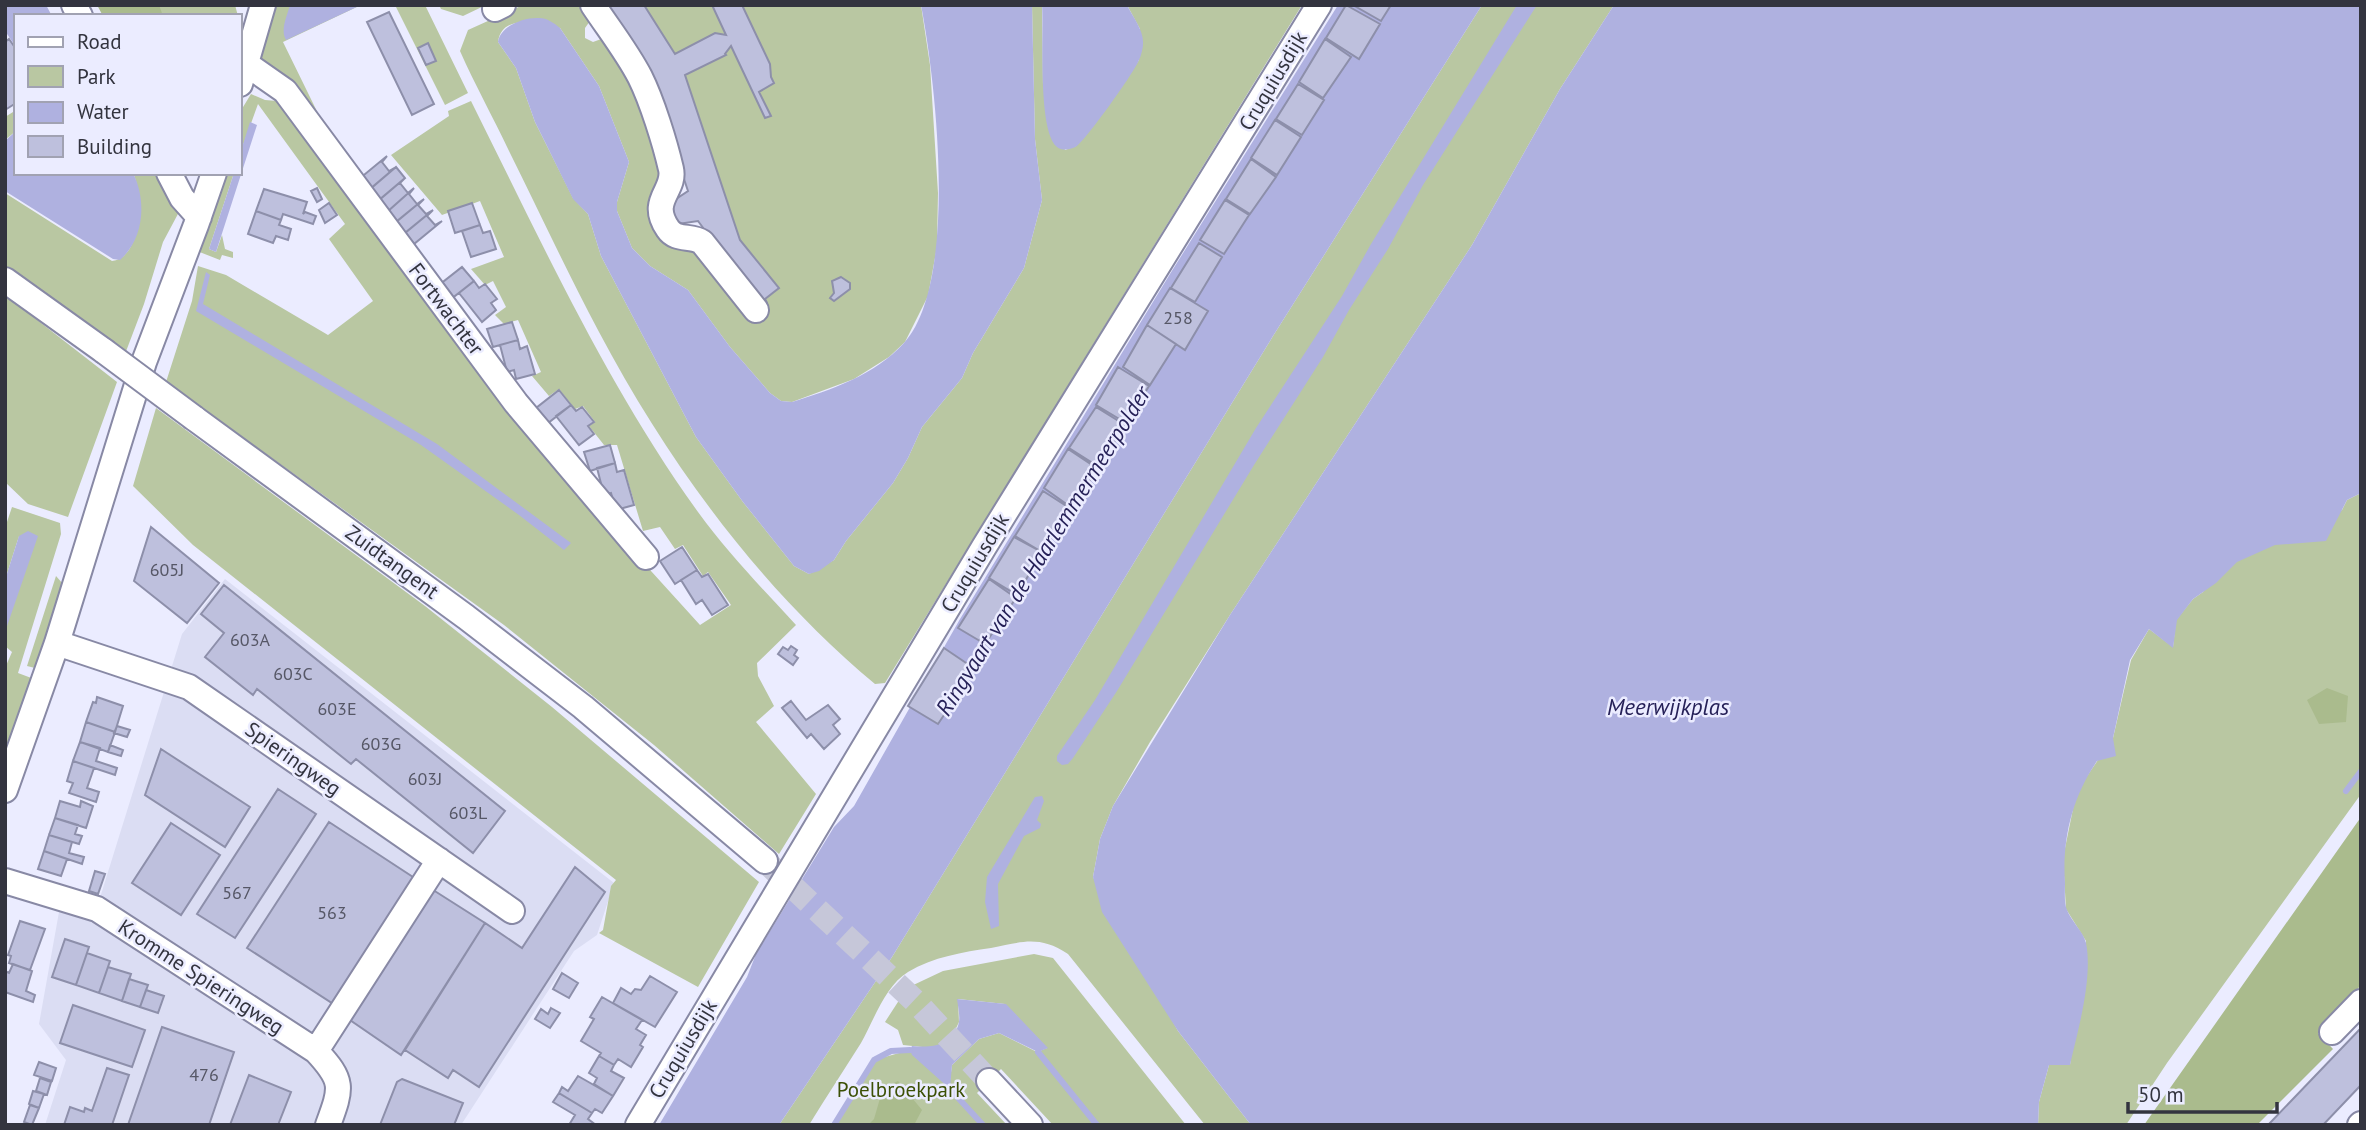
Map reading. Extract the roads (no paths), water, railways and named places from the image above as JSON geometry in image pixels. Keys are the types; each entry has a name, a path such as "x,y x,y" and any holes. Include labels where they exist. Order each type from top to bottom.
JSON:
{"street":[{"path":"243,74 263,5"},
{"path":"593,5 633,65 651,106 672,176 661,204 668,230 674,235 702,242 756,310"},
{"name":"Cruquiusdijk","path":"638,1125 984,547 1319,5"},
{"name":"Fortwachter","path":"243,74 285,91 516,403 646,557"},
{"path":"170,175 182,198 199,217"},
{"path":"5,790 57,643 144,362 213,175"},
{"name":"Zuidtangent","path":"5,280 466,617 583,707 765,861"},
{"name":"Spieringweg","path":"57,643 189,687 512,911"},
{"path":"316,1051 439,860"},
{"name":"Kromme Spieringweg","path":"5,881 97,909 316,1051 334,1071 339,1095 328,1125"},
{"path":"2332,1032 2361,1002"},
{"path":"989,1081 1030,1125"}],"water":[{"path":"5,5 46,5 51,14 14,14 14,44 5,31"},
{"path":"290,5 361,5 286,40 284,27"},
{"path":"921,5 1032,5 1035,139 1042,200 1024,268 973,353 962,378 922,427 893,483 834,560 819,571 809,574 794,566 696,437 601,256 588,214 573,199 535,122 516,68 498,42 508,27 527,19 545,19 560,28 599,86 629,162 617,202 617,211 632,248 650,266 688,290 730,347 770,393 781,401 792,402 837,386 880,364 904,343 921,314 932,275 938,230 939,180 937,130"},
{"path":"1042,5 1127,5 1143,39 1143,48 1129,78 1082,141 1069,149 1057,147 1046,122"},
{"name":"Ringvaart van de Haarlemmermeerpolder","path":"1338,5 1482,5 1273,336 892,957 779,1125 659,1125 747,977 756,954 834,827 854,806 960,619"},
{"path":"1517,5 1537,5 1423,185 1323,357 1117,691 1073,758 1068,764 1062,765 1057,761 1057,756 1095,700 1256,428 1342,296"},
{"name":"Meerwijkplas","path":"1614,5 2361,5 2361,493 2347,500 2326,541 2275,545 2237,562 2216,583 2193,599 2177,620 2173,648 2149,629 2130,660 2113,738 2116,756 2097,761 2081,789 2070,819 2064,867 2065,904 2086,943 2088,972 2070,1065 2049,1065 2039,1102 2038,1125 1251,1125 1178,1031 1102,912 1093,877 1100,839 1113,806 1230,615 1472,245 1560,89"},
{"path":"250,122 257,125 242,171 242,148"},
{"path":"14,133 14,175 134,175 140,195 141,219 134,241 120,260 113,259 5,191 5,141"},
{"path":"233,175 241,175 216,252 209,249"},
{"path":"206,272 210,275 203,304 437,444 571,543 564,550 421,445 196,311"},
{"path":"28,531 38,536 5,632 5,580 19,536"},
{"path":"1042,796 1044,801 1037,820 1041,824 1040,828 1024,836 998,884 999,926 991,929 985,902 987,877 1035,797"},
{"path":"957,999 1006,1004 1048,1048 1038,1052 999,1033 979,1039 952,1065 950,1089 912,1055 910,1050 912,1046 941,1044 952,1036 959,1022"}],"waterway":[{"path":"2346,791 2361,771"},
{"path":"834,1125 874,1060 891,1051 910,1050"},
{"path":"1038,1052 1097,1125"},
{"path":"950,1089 983,1125"}],"tunnel":[{"path":"765,861 916,1002 989,1081"}],"park label":[{"name":"Poelbroekpark","path":"901,1090"}]}
